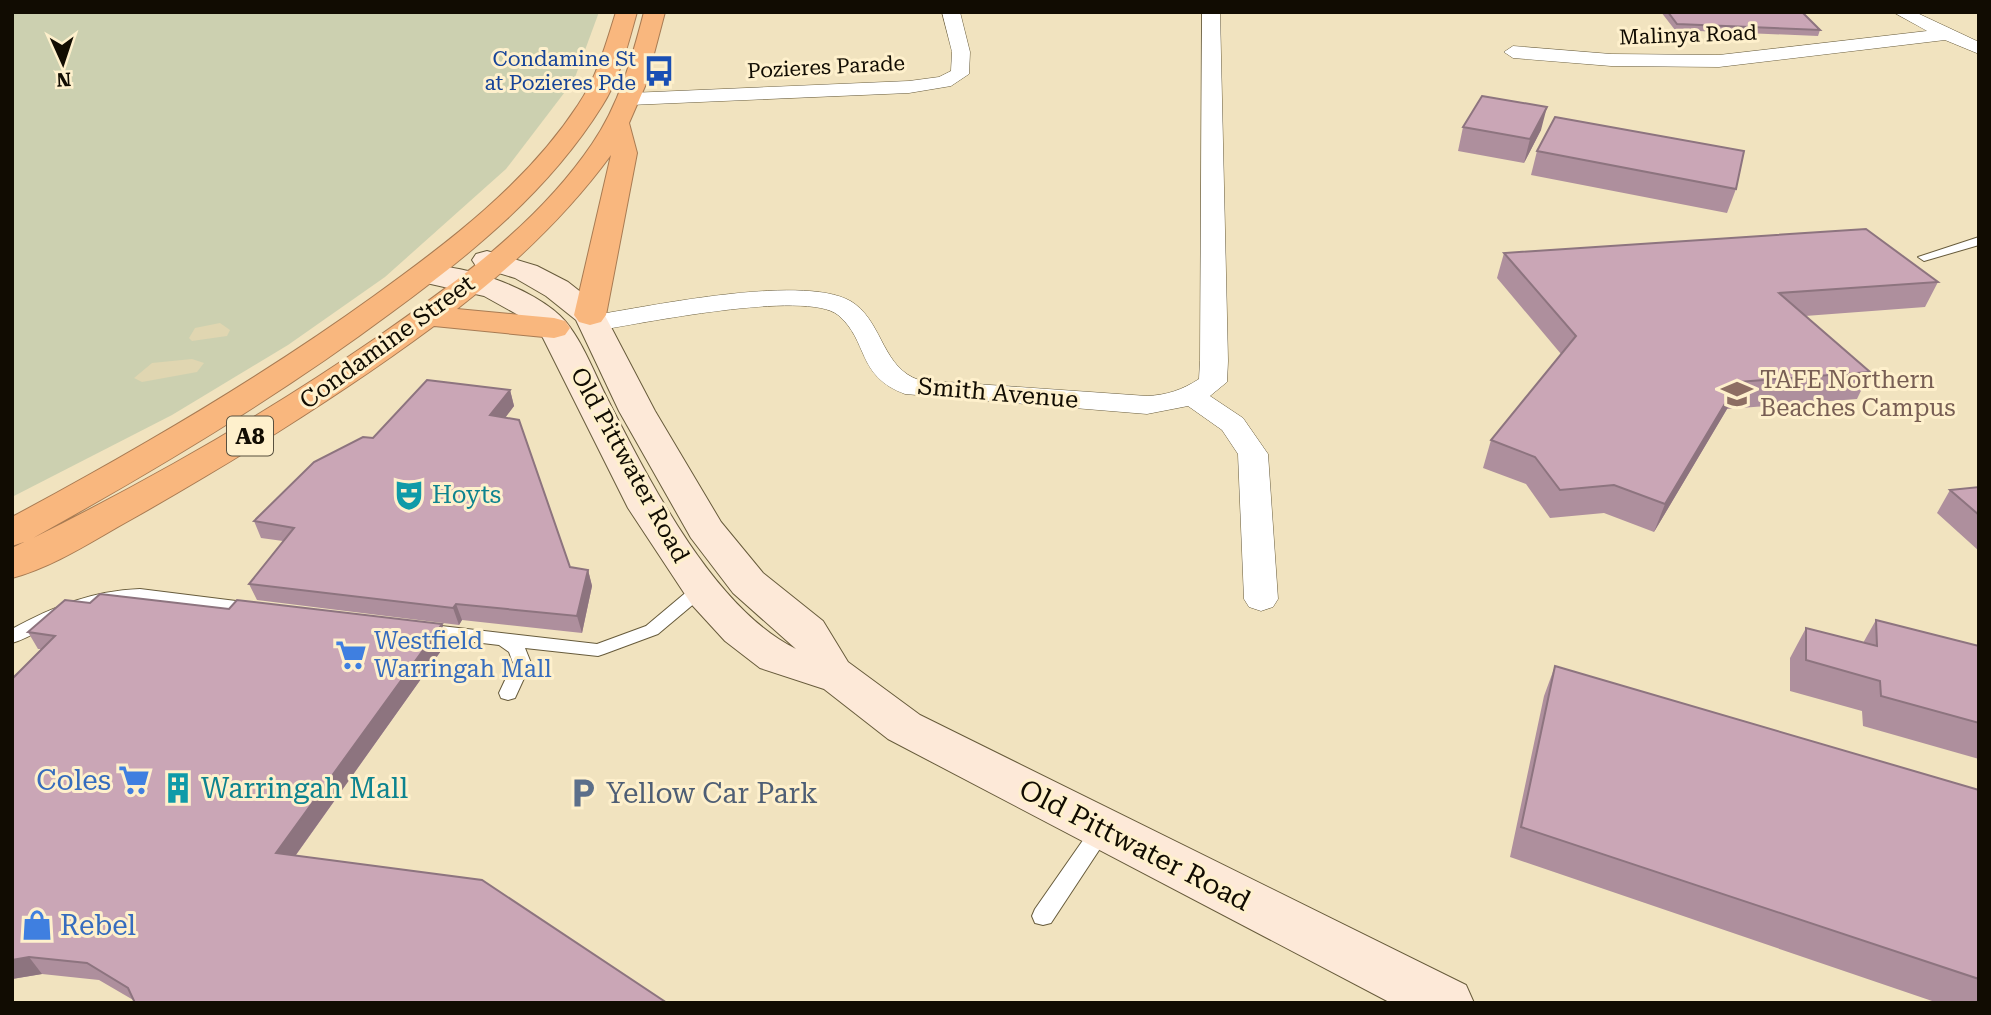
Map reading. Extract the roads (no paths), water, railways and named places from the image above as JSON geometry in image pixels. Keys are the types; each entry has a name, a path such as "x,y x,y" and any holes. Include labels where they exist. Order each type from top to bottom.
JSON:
{"highway":[{"name":"Condamine Street","path":"12,533 85,494 261,388 336,340 452,253 546,164 584,113 605,76 627,12"},
{"name":"Condamine Street","path":"12,565 222,453 299,406 428,316 484,272 581,176 623,111 655,12"},
{"path":"592,319 624,153 623,111"},
{"path":"428,316 554,328"}],"street":[{"name":"Pozieres Parade","path":"623,111 944,82 960,74 961,52 951,12"},
{"path":"1211,12 1213,382 1192,397 1233,424 1253,454 1261,599"},
{"path":"1901,12 1979,48"},
{"name":"Malinya Road","path":"1513,52 1611,60 1719,61 1947,34"},
{"name":"Old Pittwater Road","path":"452,253 484,272 543,316 554,328 665,538 702,588 736,625 776,658 832,673 904,727 1446,1003"},
{"name":"Old Pittwater Road","path":"424,274 484,272 557,289 592,319 637,411 705,529 748,583 808,632 832,673"},
{"name":"Smith Avenue","path":"592,319 802,296 839,304 856,321 877,361 893,379 915,388 1147,405 1175,403 1192,397"}],"lane":[{"path":"1924,257 1979,241"},
{"path":"405,628 598,650 652,630 702,588"},
{"path":"12,637 77,604 109,597 141,595 267,611"},
{"path":"503,639 517,649 522,663 508,693"},
{"path":"1043,916 1104,827"}],"place":[{"name":"Condamine St at Pozieres Pde","path":"659,71"},
{"name":"TAFE Northern Beaches Campus","path":"1737,394"},
{"name":"Hoyts","path":"409,495"},
{"name":"Westfield Warringah Mall","path":"351,655"},
{"name":"Coles","path":"134,780"},
{"name":"Warringah Mall","path":"178,788"},
{"name":"Yellow Car Park","path":"583,793"},
{"name":"Rebel","path":"37,925"}]}
